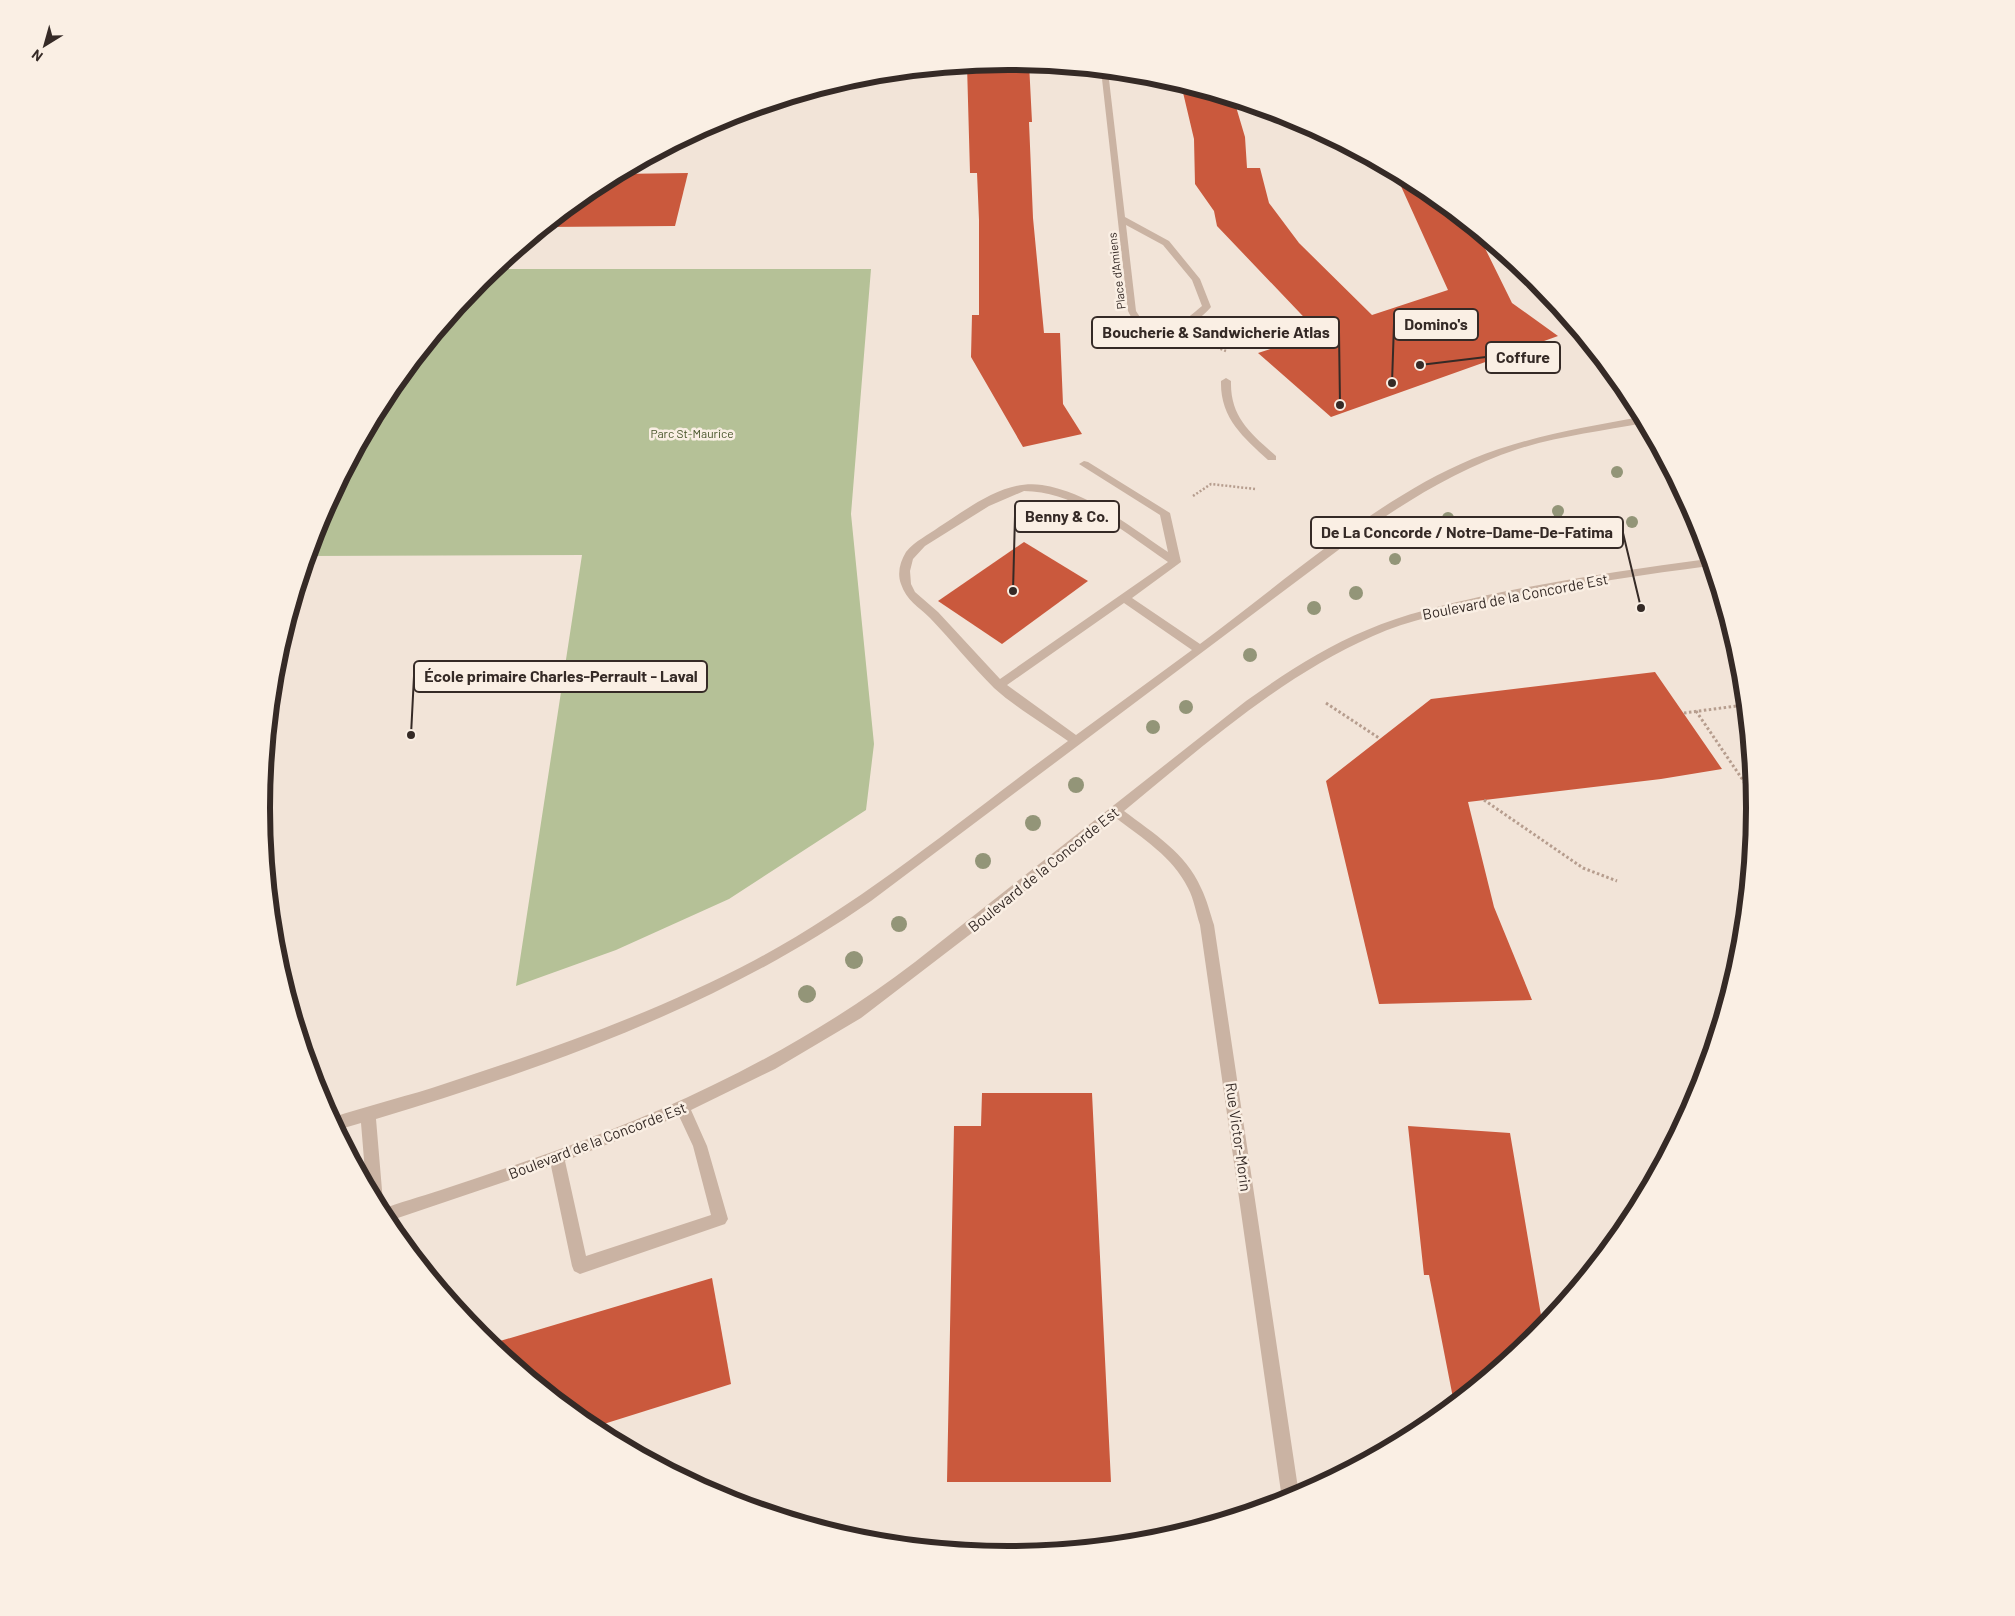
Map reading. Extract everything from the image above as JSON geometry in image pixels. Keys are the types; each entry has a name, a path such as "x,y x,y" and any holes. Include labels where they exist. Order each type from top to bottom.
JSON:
{"street":[{"name":"Place d'Amiens","path":"1105,76 1132,311 1141,326 1157,333 1177,330 1207,307 1196,279 1166,243 1122,219"},
{"path":"1226,381 1224,393 1227,406 1235,420 1248,436 1272,458"},
{"path":"341,1122 481,1079 621,1029 732,979 814,933 844,913 1374,520 1444,476 1476,462 1546,438 1636,421"},
{"path":"1084,464 1164,513 1176,562"},
{"path":"1077,742 1000,685 932,612 918,602 909,592 904,570 911,551 986,504 1012,491 1025,487 1072,496 1176,562"},
{"path":"1000,685 1176,562"},
{"name":"Boulevard de la Concorde Est","path":"391,1213 557,1158 637,1128 729,1086 824,1034 960,936 1214,730 1288,676 1332,651 1382,627 1426,613 1571,582 1703,563"},
{"path":"1124,598 1200,650"},
{"name":"Rue Victor-Morin","path":"1115,811 1170,855 1185,871 1195,888 1207,925 1290,1490"},
{"path":"557,1158 580,1266 720,1218 700,1146 683,1108"},
{"path":"368,1115 374,1186"}],"path":[{"path":"1164,513 1212,484 1255,489"},
{"path":"1326,703 1379,738"},
{"path":"1684,713 1738,706"},
{"path":"1696,711 1745,783"},
{"path":"1484,800 1583,868 1617,881"}],"green space":[{"name":"Parc St-Maurice","path":"504,269 871,269 851,514 874,744 866,810 729,899 616,950 516,986 582,555 315,556 346,482 368,439 394,398 453,321"}],"building":[{"path":"1029,71 1032,122 1029,122 1033,218 1044,333 1060,333 1063,404 1082,434 1023,447 971,357 972,315 979,315 979,220 977,173 970,173 967,72"},
{"path":"1183,91 1236,106 1245,137 1247,168 1260,168 1269,203 1299,243 1372,315 1448,290 1399,183 1418,194 1483,244 1512,303 1558,336 1331,417 1258,353 1319,333 1217,226 1214,211 1195,184 1194,139"},
{"path":"688,173 675,226 553,227 597,194 630,174"},
{"path":"1024,542 1088,581 1002,644 938,601"},
{"path":"1655,672 1722,769 1661,779 1468,802 1494,907 1532,1000 1379,1004 1326,781 1431,699"},
{"path":"982,1093 1092,1093 1111,1482 947,1482 954,1126 981,1126"},
{"path":"1408,1126 1510,1133 1541,1317 1494,1363 1453,1396 1429,1275 1424,1275"},
{"path":"712,1278 731,1384 601,1425 558,1393 498,1342"}],"place":[{"name":"Coffure","path":"1420,365"},
{"name":"Domino's","path":"1392,383"},
{"name":"Boucherie & Sandwicherie Atlas","path":"1340,405"},
{"name":"Benny & Co.","path":"1013,591"},
{"name":"De La Concorde / Notre-Dame-De-Fatima","path":"1641,608"},
{"name":"École primaire Charles-Perrault - Laval","path":"411,735"}]}
